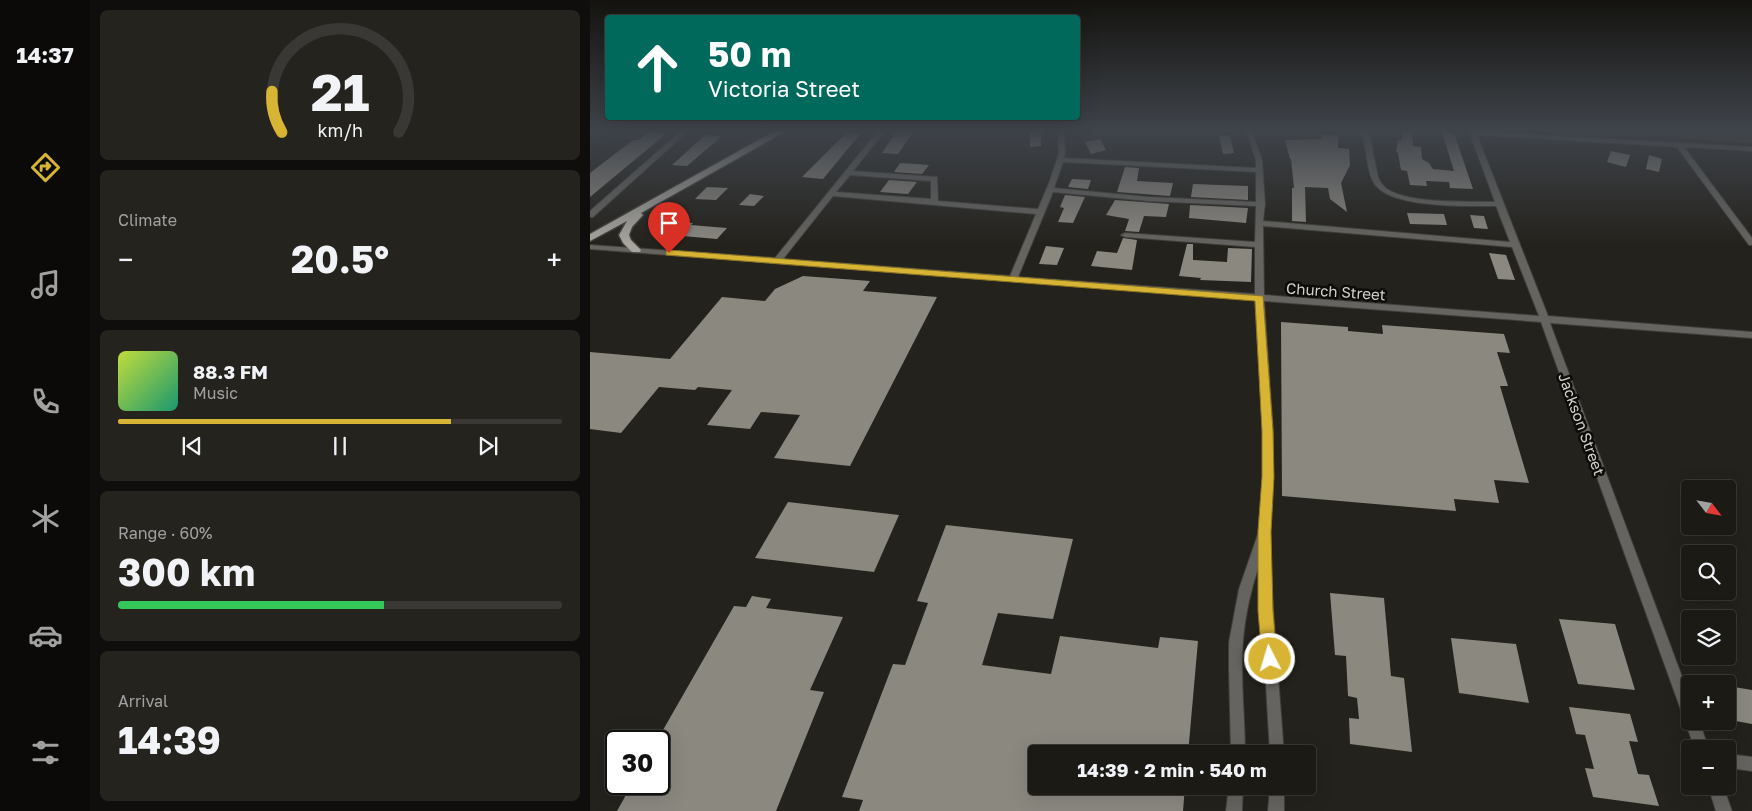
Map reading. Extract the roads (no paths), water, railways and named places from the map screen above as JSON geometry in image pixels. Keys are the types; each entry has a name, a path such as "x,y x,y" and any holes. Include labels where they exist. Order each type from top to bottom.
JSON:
{"main road":[{"path":"590,238 714,169"},
{"path":"636,250 625,239 624,235 628,226 644,208"}],"street":[{"path":"590,216 643,169"},
{"path":"777,261 851,169"},
{"path":"1013,279 1057,169"},
{"path":"1237,169 1260,170 1261,204 1258,245 1268,431 1268,477 1264,532 1266,611 1275,745"},
{"path":"1373,169 1376,183 1386,193 1414,199 1498,204"},
{"name":"Jackson Street","path":"1485,169 1681,693"},
{"path":"1697,169 1752,243"},
{"path":"848,173 934,179 935,200 932,202"},
{"path":"1050,190 1149,199 1261,204"},
{"path":"831,194 917,203 932,202 1041,212"},
{"path":"1260,223 1515,245"},
{"path":"1124,235 1258,245"},
{"name":"Church Street","path":"590,247 1752,335"},
{"path":"1238,745 1235,659 1237,631 1245,595 1264,532"},
{"path":"1736,762 1752,764"},
{"path":"1234,811 1235,795"},
{"path":"1276,811 1277,795"},
{"path":"1718,795 1724,811"}]}
